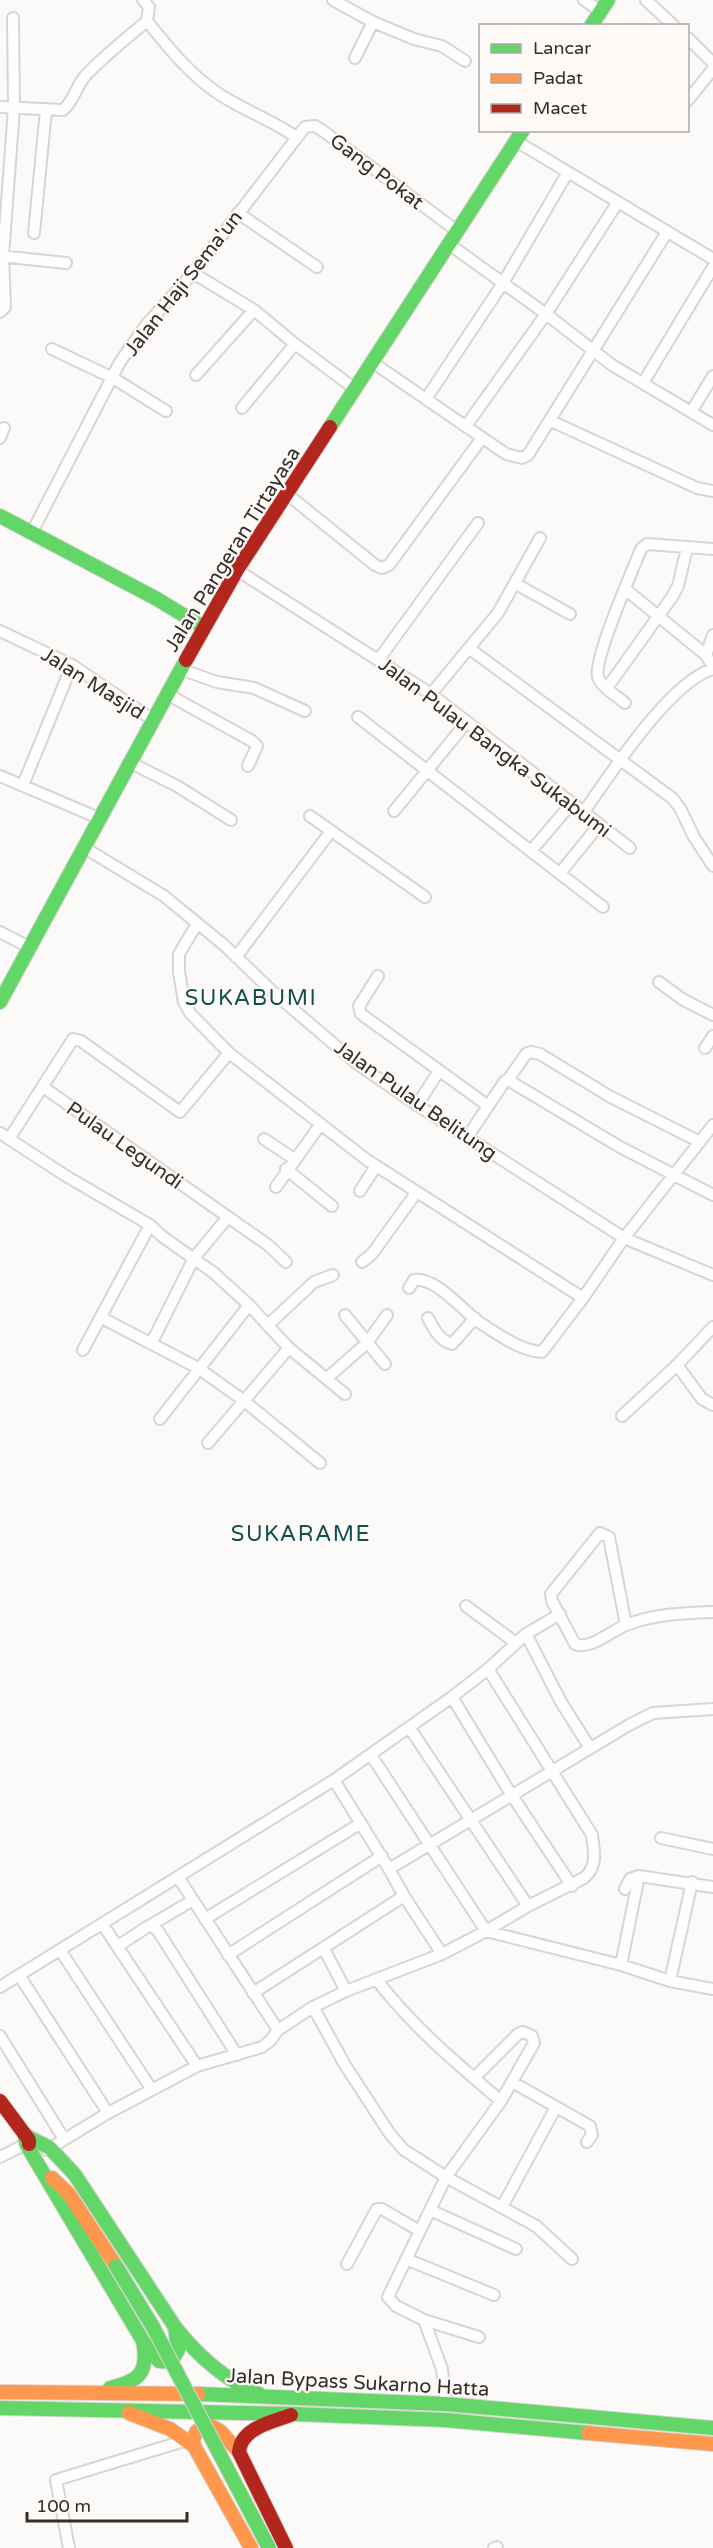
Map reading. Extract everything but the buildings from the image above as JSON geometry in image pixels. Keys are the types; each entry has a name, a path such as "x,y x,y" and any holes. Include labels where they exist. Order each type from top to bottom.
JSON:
{"main road":[{"path":"592,24 604,6"},
{"name":"Jalan Pangeran Tirtayasa","path":"0,1002 27,946 102,819 180,669 237,570 520,136"},
{"path":"0,516 157,599 203,627"},
{"path":"0,2101 59,2187 69,2194 153,2327 270,2548"},
{"path":"26,2139 47,2150 75,2175 175,2327 192,2348 232,2381 254,2392 271,2397"},
{"path":"26,2139 54,2195 156,2360 164,2363 171,2362 178,2350 175,2327"},
{"path":"47,2150 67,2183 69,2194"},
{"path":"95,2394 130,2383 142,2374 147,2360 143,2341"},
{"name":"Jalan Bypass Sukarno Hatta","path":"0,2392 181,2393 446,2404 713,2428"},
{"name":"Jalan Bypass Sukarno Hatta","path":"0,2408 294,2414 445,2420 713,2444"},
{"path":"122,2411 170,2429 190,2443 251,2548"},
{"path":"239,2452 239,2442 245,2435 294,2414"},
{"path":"190,2443 197,2431 211,2426 220,2431 239,2452 286,2548"}],"street":[{"path":"0,107 63,110 69,105 75,89 87,74 147,21 149,8 143,0"},
{"path":"333,0 373,22 414,39 442,46 465,61"},
{"path":"584,0 604,6"},
{"path":"646,0 672,24"},
{"path":"0,312 5,307 1,256 14,108 13,18"},
{"path":"147,21 187,69 201,81 296,137"},
{"path":"355,58 373,22"},
{"path":"689,40 713,63"},
{"path":"689,97 713,69"},
{"path":"34,233 46,110"},
{"name":"Gang Pokat","path":"296,137 305,127 315,126 457,231"},
{"path":"520,136 568,172 713,260"},
{"name":"Jalan Haji Sema'un","path":"32,532 120,362 146,325 193,273 296,137"},
{"path":"426,399 503,283 568,172"},
{"path":"466,426 546,314 618,202"},
{"path":"238,213 317,267"},
{"path":"372,362 506,454 522,458 528,454 550,421 667,232"},
{"path":"449,244 594,349 602,358 713,425"},
{"path":"1,256 66,263"},
{"path":"643,383 713,267"},
{"path":"193,273 254,310 355,389"},
{"path":"196,375 254,310"},
{"path":"242,408 295,344"},
{"path":"52,349 113,378 166,411"},
{"path":"691,412 713,376"},
{"path":"550,421 697,488 713,491"},
{"path":"287,494 375,565 382,568 389,565 482,438"},
{"path":"379,658 478,523"},
{"path":"431,694 470,649 516,584 540,538"},
{"path":"625,703 607,688 598,676 598,669 625,589 644,545 713,549"},
{"path":"607,688 678,586 687,548"},
{"name":"Jalan Pulau Bangka Sukabumi","path":"237,570 379,658 431,694 630,848"},
{"path":"516,584 570,614"},
{"path":"583,813 621,759 677,691 697,676 713,668 706,655 625,589"},
{"name":"Jalan Masjid","path":"0,631 72,665 153,720"},
{"path":"706,655 712,639"},
{"path":"470,649 672,798 713,866"},
{"path":"23,785 72,665"},
{"path":"180,669 218,682 254,688 305,711"},
{"path":"167,694 252,741 256,746 256,751 249,766"},
{"path":"358,717 603,907"},
{"path":"394,811 466,723"},
{"path":"131,762 177,786 231,820"},
{"path":"0,776 102,819"},
{"path":"531,851 571,804"},
{"path":"310,816 424,897"},
{"path":"560,873 598,825"},
{"path":"236,957 331,831"},
{"name":"Jalan Pulau Belitung","path":"85,848 164,896 356,1063 417,1105 624,1238 713,1275"},
{"path":"197,924 179,954 179,972 184,1002 190,1013 229,1053 376,1167 583,1299"},
{"path":"0,932 27,946"},
{"path":"378,976 359,1006 361,1014 487,1105"},
{"path":"660,982 682,999 713,1015"},
{"path":"705,1048 713,1036"},
{"path":"229,1053 180,1112 77,1039 70,1041 43,1087 5,1136 66,1176 150,1225 214,1273 249,1305 289,1348 345,1394"},
{"path":"468,1137 487,1105 508,1080 525,1054 531,1052 540,1054 609,1096 700,1142"},
{"path":"417,1105 439,1071"},
{"path":"508,1080 620,1147 713,1195"},
{"name":"Pulau Legundi","path":"43,1087 268,1245 286,1262"},
{"path":"276,1187 286,1169 320,1125"},
{"path":"409,1288 414,1280 427,1280 475,1318 528,1350 542,1352 583,1299 624,1238 713,1125"},
{"path":"264,1139 294,1159"},
{"path":"360,1191 376,1167"},
{"path":"286,1169 332,1206"},
{"path":"362,1262 372,1254 416,1192"},
{"path":"151,1344 194,1258 228,1217"},
{"path":"83,1350 150,1225"},
{"path":"268,1325 314,1282 333,1275"},
{"path":"160,1419 249,1305"},
{"path":"345,1315 385,1364"},
{"path":"327,1378 367,1343 387,1315"},
{"path":"102,1318 198,1368 243,1400 320,1463"},
{"path":"428,1318 437,1334 452,1344 475,1318"},
{"path":"622,1416 677,1365 713,1327"},
{"path":"208,1443 289,1348"},
{"path":"677,1365 702,1399 713,1405"},
{"path":"626,1625 609,1537 600,1533 553,1590 552,1601 561,1614 575,1644 588,1645 626,1625 674,1613 713,1612"},
{"path":"466,1606 516,1643"},
{"path":"0,1987 334,1780 452,1697 488,1669 526,1634 561,1614"},
{"path":"526,1634 561,1702 590,1748"},
{"path":"47,2150 108,2113 197,2066 262,2047 278,2030 313,2007 345,1991 442,1954 528,1906 572,1886 592,1872 595,1860 592,1835 488,1669"},
{"path":"452,1697 511,1794 572,1886"},
{"path":"389,1869 470,1818 653,1713 713,1709"},
{"path":"409,1726 528,1906"},
{"path":"371,1755 486,1931 621,1965 670,1981 713,1989"},
{"path":"334,1780 442,1954"},
{"path":"205,1919 361,1823"},
{"path":"661,1838 713,1848"},
{"path":"228,1955 382,1856"},
{"path":"621,1965 639,1876"},
{"path":"625,1889 630,1880 639,1876 692,1882 713,1887"},
{"path":"178,1877 278,2030"},
{"path":"670,1981 692,1882"},
{"path":"253,1993 404,1896"},
{"path":"118,1946 193,1900"},
{"path":"103,1925 197,2066"},
{"path":"151,1925 158,1931 237,2055"},
{"path":"324,1949 345,1991"},
{"path":"60,1950 152,2090"},
{"path":"19,1976 108,2113"},
{"path":"376,1979 390,1997 446,2054 501,2101"},
{"path":"313,2007 345,2065 390,2133 404,2150 446,2177 536,2226 572,2259"},
{"path":"474,2078 518,2034 523,2032 532,2036 534,2043 501,2101 446,2177 418,2230 388,2297 396,2306 424,2320 479,2337"},
{"path":"0,2036 64,2139"},
{"path":"512,2082 590,2126 592,2135 588,2142"},
{"path":"502,2207 556,2107"},
{"path":"0,2157 26,2139"},
{"path":"347,2264 377,2209 382,2209 418,2230"},
{"path":"430,2210 516,2249"},
{"path":"406,2259 494,2295"},
{"path":"424,2320 442,2369 446,2404"},
{"path":"69,2548 56,2480 190,2443"}],"traffic: fast":[{"path":"592,24 608,0"},
{"path":"330,427 522,132"},
{"path":"0,516 157,599 203,627"},
{"path":"0,1002 186,660"},
{"path":"25,2135 26,2144 143,2341 145,2360 140,2374 129,2382 110,2388"},
{"path":"26,2136 50,2148 75,2175 184,2338 212,2366 234,2382 259,2394"},
{"path":"116,2266 153,2327 269,2548"},
{"path":"145,2344 159,2361 171,2362 178,2350 175,2327"},
{"path":"198,2394 446,2404 713,2428"},
{"path":"0,2408 294,2414 445,2420 588,2433"}],"traffic: slow":[{"path":"52,2178 69,2194 116,2266"},
{"path":"0,2392 198,2394"},
{"path":"129,2413 170,2429 194,2446 251,2548"},
{"path":"194,2446 193,2439 197,2431 211,2426 220,2431 239,2452"},
{"path":"588,2433 713,2444"}],"traffic: jam":[{"path":"186,660 237,570 330,427"},
{"path":"0,2101 29,2140 29,2144"},
{"path":"286,2548 239,2452 245,2437 251,2432 267,2423 291,2415"}],"district":[{"name":"SUKABUMI","path":"251,997"},
{"name":"SUKARAME","path":"301,1533"}]}
